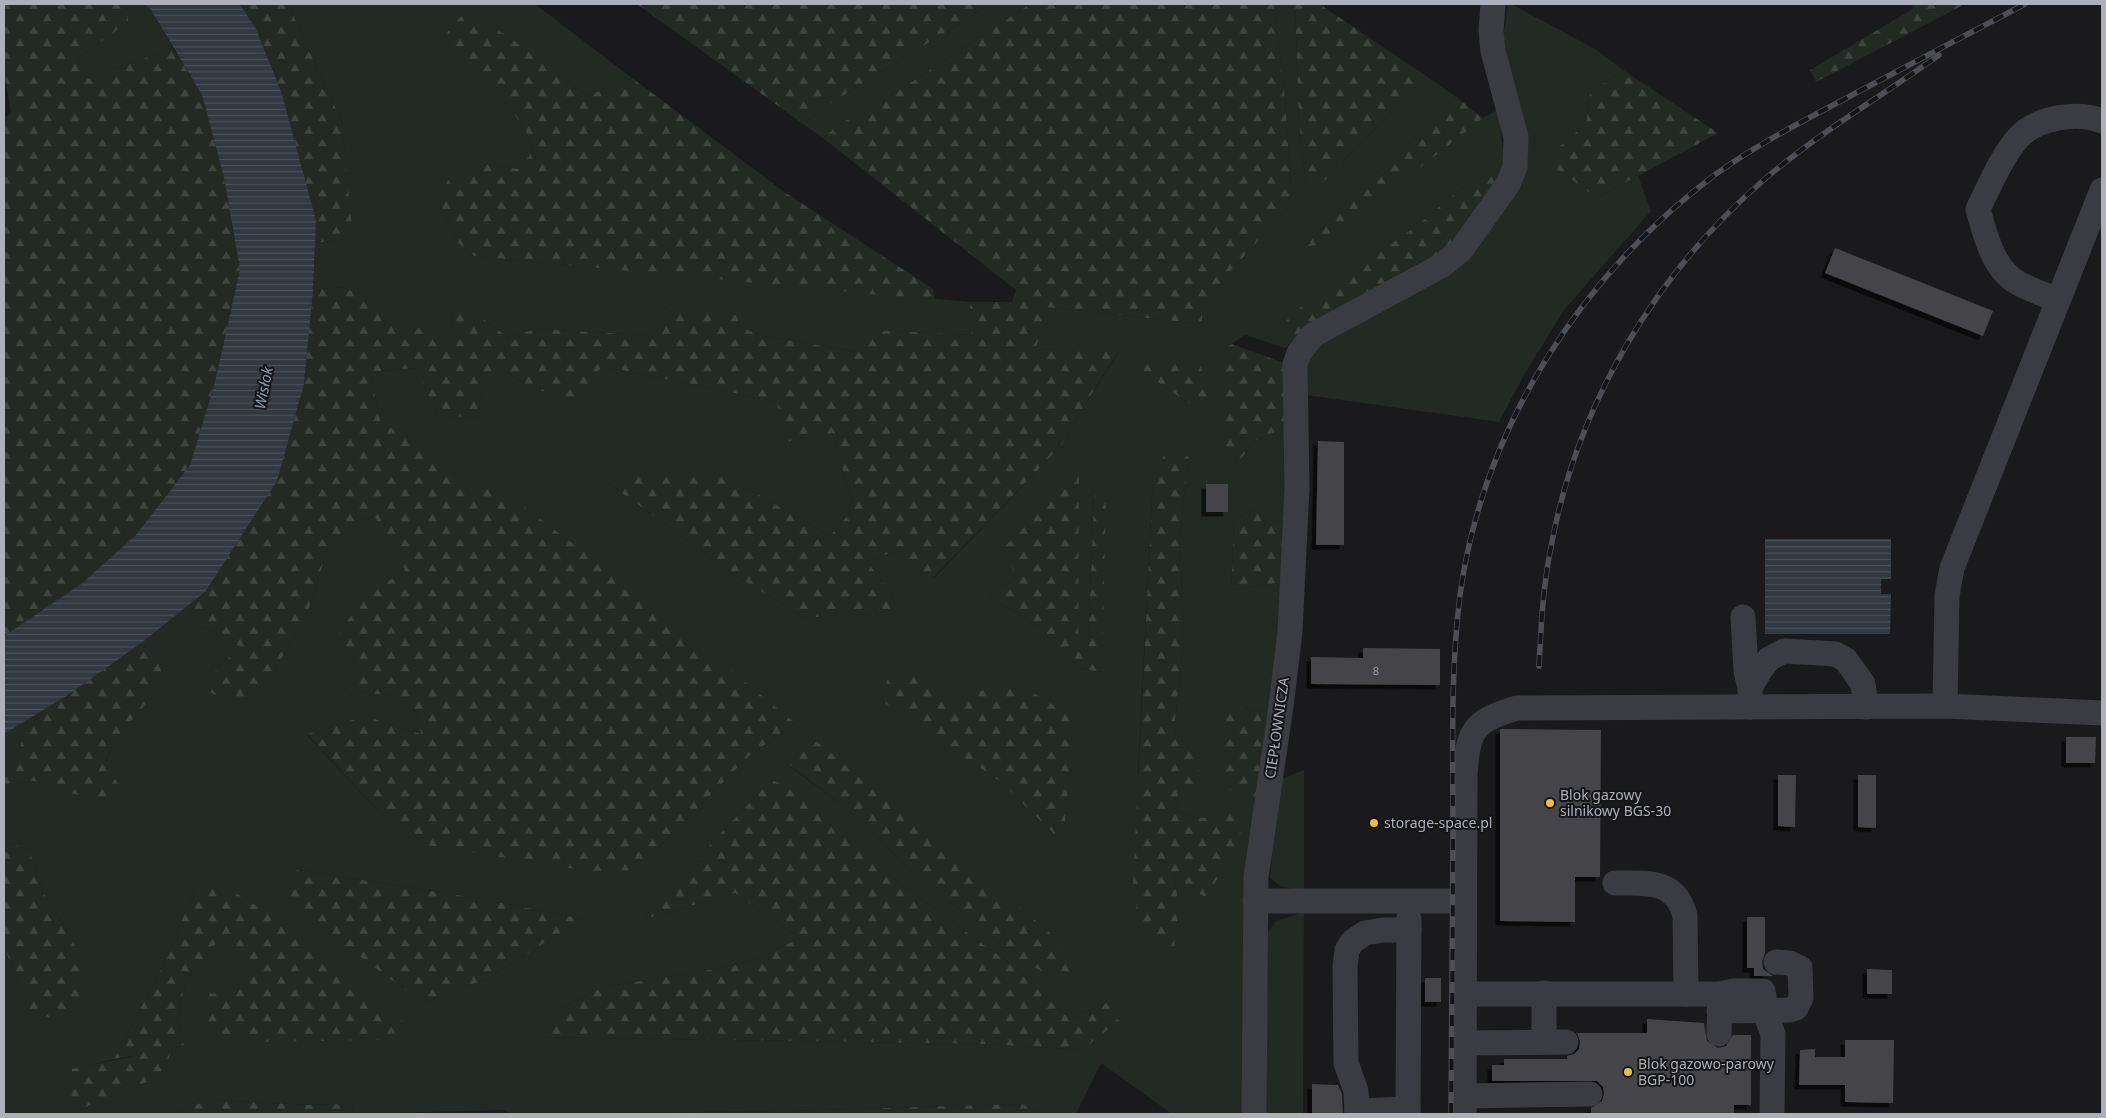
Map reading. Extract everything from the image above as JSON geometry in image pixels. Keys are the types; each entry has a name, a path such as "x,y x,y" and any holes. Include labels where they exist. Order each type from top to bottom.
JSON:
{"street":[{"name":"CIEPŁOWNICZA","path":"1254,1114 1255,901 1259,854 1290,632 1297,488 1295,364 1304,344 1313,335 1441,266 1461,250 1508,184 1515,167 1516,137 1493,51 1491,31 1493,4"},
{"path":"2058,300 2012,279 1998,262 1987,243 1978,209 1992,181 2018,138 2032,127 2057,118 2081,116 2102,121"},
{"path":"1945,706 1947,596 1952,568 2102,190"},
{"path":"1743,617 1746,670 1750,697"},
{"path":"1750,697 1759,672 1769,659 1784,651 1836,654 1846,660 1856,672 1865,689 1866,707"},
{"path":"1574,1101 1464,1105 1464,901 1467,744 1479,724 1495,714 1517,708 1750,697 1866,707 1945,706 2102,713"},
{"path":"1615,882 1651,883 1666,888 1682,904 1685,916 1686,994"},
{"path":"1255,901 1464,901"},
{"path":"1409,925 1408,1111 1357,1112 1356,1091 1346,1062 1345,967 1347,950 1352,942 1365,933 1409,925"},
{"path":"1464,994 1686,994 1719,1013 1767,985 1773,1034 1766,1101"},
{"path":"1464,1043 1555,1042 1544,993"}],"green space":[{"path":"4,4 128,4 128,22 77,59 88,79 173,48 202,95 224,178 240,269 215,382 190,465 135,536 81,584 4,636 4,118 11,113 4,71"},
{"path":"128,4 144,4 151,10 173,48 88,79 77,59 128,22"},
{"path":"239,4 288,4 342,122 353,238 315,243 316,220 282,94"},
{"path":"288,4 535,4 632,78 587,96 550,68 462,15 442,39 506,103 517,117 534,149 519,169 488,164 450,177 437,199 458,243 474,256 970,302 973,335 874,330 864,353 759,335 738,326 737,315 647,335 535,329 508,337 471,310 451,314 458,342 398,321 379,310 365,297 343,287 313,290 315,243 352,238 342,122"},
{"path":"637,4 991,4 826,106 803,124"},
{"path":"991,4 1030,4 863,114 842,122 823,138 803,124 826,106"},
{"path":"1030,4 1274,4 1285,99 1292,204 1224,278 1202,313 1202,324 1046,307 1036,349 1118,352 1069,430 1062,445 933,578 893,552 867,561 894,599 891,615 850,614 805,618 735,575 614,487 618,475 724,475 830,536 855,507 848,490 833,433 786,442 777,402 602,366 580,401 531,388 504,370 483,393 476,418 438,415 415,368 370,372 381,424 421,440 471,494 497,487 611,572 795,723 749,756 636,870 587,871 414,843 385,818 307,734 365,716 421,734 417,713 390,696 339,688 359,668 335,640 362,599 405,570 375,517 354,521 328,548 308,611 272,676 240,704 208,692 212,674 240,647 223,634 190,624 191,603 205,592 304,384 313,290 343,287 365,297 379,310 398,321 457,341 451,313 471,310 508,337 535,329 647,335 671,307 738,315 738,326 759,335 863,353 874,330 972,335 970,302 1012,302 1016,290 823,138 842,122 863,114"},
{"path":"1274,4 1295,4 1299,122 1307,193 1323,182 1426,76 1455,96 1302,248 1440,151 1483,118 1499,109 1504,165 1459,190 1285,348 1245,335 1226,347 1240,460 1255,441 1286,427 1285,525 1252,510 1234,521 1231,590 1285,582 1268,712 1237,708 1258,802 1244,873 1243,1114 1172,1114 1101,1063 1076,1114 1042,1114 1022,1104 789,1111 512,1114 504,1110 352,1114 353,1104 310,1105 208,1100 173,1114 4,1114 4,947 31,1011 57,1019 79,1004 72,938 43,892 29,849 4,842 4,781 7,784 34,781 70,793 118,784 106,762 115,739 141,710 159,658 140,644 191,603 190,624 223,634 240,647 212,674 240,704 272,676 308,611 328,548 354,521 375,517 406,570 362,599 359,668 340,688 390,696 417,713 421,734 365,716 307,735 385,818 655,851 749,756 795,723 471,494 421,440 381,424 370,372 415,368 438,415 476,418 483,393 504,370 531,388 602,366 777,402 833,432 848,490 855,507 830,536 724,475 614,487 735,575 805,618 850,614 891,615 894,599 867,561 893,552 934,578 1062,445 1069,430 1118,353 1035,349 1046,307 1202,324 1201,313 1224,278 1292,204 1285,100","holes":["1139,358 1201,408 1182,399 1145,373","1189,457 1180,525 1183,647 1175,721 1176,734 1199,759 1178,793 1177,811 1202,818 1237,811 1205,897 1174,876 1179,907 1173,955 1163,944 1138,824 1138,774 1153,478","1094,496 1101,672 1078,668 1041,628 988,596 1017,577 1078,652 1088,650","920,674 944,700 969,695 1062,842 1001,782 882,700","816,741 1072,985 1011,956 981,922 937,895 845,807 788,765","771,780 894,879 1014,967 1070,1019 1105,1003 1082,1050 987,1044 538,1037 557,1010 603,987 729,967 757,958 800,938 735,893 645,919 653,905","297,870 483,899 583,919 486,979 423,1003 370,963","196,885 386,1040 236,996 250,956 220,938 186,981 177,1019 184,1045 172,1048 164,1075 71,1112 73,1070 114,1059 165,962"]},
{"path":"1295,4 1321,5 1426,76 1323,182 1307,193 1299,122"},
{"path":"1508,4 1595,49 1623,70 1590,93 1586,124 1559,147 1552,165 1597,198 1638,176 1651,211 1564,310 1524,375 1499,422 1306,395 1307,352 1447,277 1473,253 1515,194 1507,64 1503,38"},
{"path":"1912,4 1965,4 1816,82 1810,70 1913,9"},
{"path":"462,15 505,34 587,96 632,78 783,191 933,289 935,300 474,256 458,243 437,199 450,177 488,164 519,169 534,149 517,118 506,103 442,39"},
{"path":"1623,70 1718,133 1597,198 1551,165 1559,147 1586,124 1590,93"},
{"path":"1455,96 1483,118 1326,242 1301,249"},
{"path":"1504,165 1485,199 1450,250 1294,342 1281,326 1297,310 1418,225 1459,190"},
{"path":"1232,344 1286,364 1286,427 1255,441 1240,460 1226,448 1222,363 1226,347"},
{"path":"1139,358 1201,366 1207,396 1201,409 1182,399 1145,373"},
{"path":"1167,449 1189,457 1180,525 1183,647 1175,721 1176,734 1199,759 1199,792 1178,793 1177,811 1202,818 1237,810 1242,843 1205,897 1174,876 1179,907 1173,956 1138,917 1133,885 1153,478"},
{"path":"1079,473 1078,652 1088,650 1094,496 1106,493 1102,672 1078,668 1041,628 988,596 1017,577 1002,549"},
{"path":"1252,510 1285,525 1285,582 1231,590 1234,521"},
{"path":"140,644 159,658 162,679 141,710 115,739 106,761 118,784 110,801 70,793 34,781 6,784 4,781 4,766 19,751 28,719 68,695"},
{"path":"920,674 944,700 1016,682 1074,718 1063,843 1001,782 882,701 887,680"},
{"path":"1237,708 1268,712 1258,802 1226,788 1222,765 1221,714"},
{"path":"28,719 19,751 4,766 4,734"},
{"path":"816,741 1047,930 1074,960 1072,986 1011,956 981,922 937,895 845,807 788,764"},
{"path":"1304,770 1304,892 1280,886 1270,878 1279,780"},
{"path":"771,780 791,787 894,879 1014,967 1070,1019 1106,1003 1119,1021 1082,1050 987,1044 537,1037 557,1010 603,987 729,967 757,958 800,938 735,893 645,919 653,905"},
{"path":"4,842 29,849 43,892 72,938 84,973 80,1004 57,1020 31,1011 4,947"},
{"path":"297,870 483,899 583,919 486,979 423,1003 283,900"},
{"path":"196,885 227,887 275,918 408,1026 386,1040 252,1042 205,1030 209,993 236,996 249,957 220,938 186,981 177,1019 184,1045 172,1048 164,1075 71,1113 72,1069 139,1055 114,1059 165,962"},
{"path":"1304,912 1303,1114 1266,1114 1268,932 1276,921"},
{"path":"208,1100 310,1105 353,1104 352,1114 173,1114"},
{"path":"1022,1104 1042,1114 564,1114 789,1111"}],"water":[{"name":"Wisłok","path":"144,4 239,4 255,27 282,94 316,220 313,291 304,384 277,481 205,592 140,644 68,695 4,734 4,636 81,584 135,536 190,465 215,382 240,269 224,178 202,95 151,10"},
{"path":"1765,539 1891,539 1891,579 1881,579 1881,594 1891,594 1890,634 1765,634"}],"building":[{"path":"1835,248 1993,311 1983,336 1825,273"},
{"path":"1318,441 1344,442 1344,545 1316,545"},
{"path":"1206,484 1228,484 1228,512 1206,512"},
{"path":"1363,648 1440,649 1440,685 1311,684 1311,657 1363,658"},
{"name":"Blok gazowy silnikowy BGS-30","path":"1500,729 1601,730 1600,877 1575,877 1575,922 1500,921"},
{"path":"2066,737 2096,737 2095,763 2066,763"},
{"path":"1778,775 1796,775 1795,827 1778,826"},
{"path":"1858,775 1876,775 1876,828 1858,827"},
{"path":"1747,917 1765,917 1763,969 1773,976 1754,976 1754,968 1747,968"},
{"path":"1867,969 1892,970 1892,994 1867,994"},
{"path":"1425,978 1441,978 1441,1002 1425,1002"},
{"name":"Blok gazowo-parowy BGP-100","path":"1647,1019 1704,1023 1707,1041 1718,1048 1726,1046 1733,1035 1751,1035 1751,1105 1734,1105 1734,1114 1591,1114 1591,1108 1602,1101 1604,1094 1603,1087 1597,1081 1492,1081 1492,1065 1504,1065 1504,1059 1567,1059 1567,1056 1574,1054 1579,1049 1580,1041 1577,1033 1647,1033"},
{"path":"1845,1040 1894,1040 1893,1103 1845,1102 1845,1085 1799,1085 1800,1050 1815,1049 1815,1057 1845,1057"},
{"path":"1312,1084 1338,1085 1342,1094 1343,1114 1312,1114"}],"railway":[{"path":"1451,1114 1453,716 1457,625 1460,595 1472,533 1491,473 1516,415 1546,359 1582,307 1622,259 1667,214 1716,174 1784,132 2025,4"},
{"path":"1539,666 1546,576 1563,494 1580,442 1601,392 1627,344 1656,298 1690,255 1726,215 1766,178 1829,130 1939,55"}],"place":[{"name":"Blok gazowy silnikowy BGS-30","path":"1550,803"},
{"name":"storage-space.pl","path":"1374,823"},
{"name":"Blok gazowo-parowy BGP-100","path":"1628,1072"}]}
